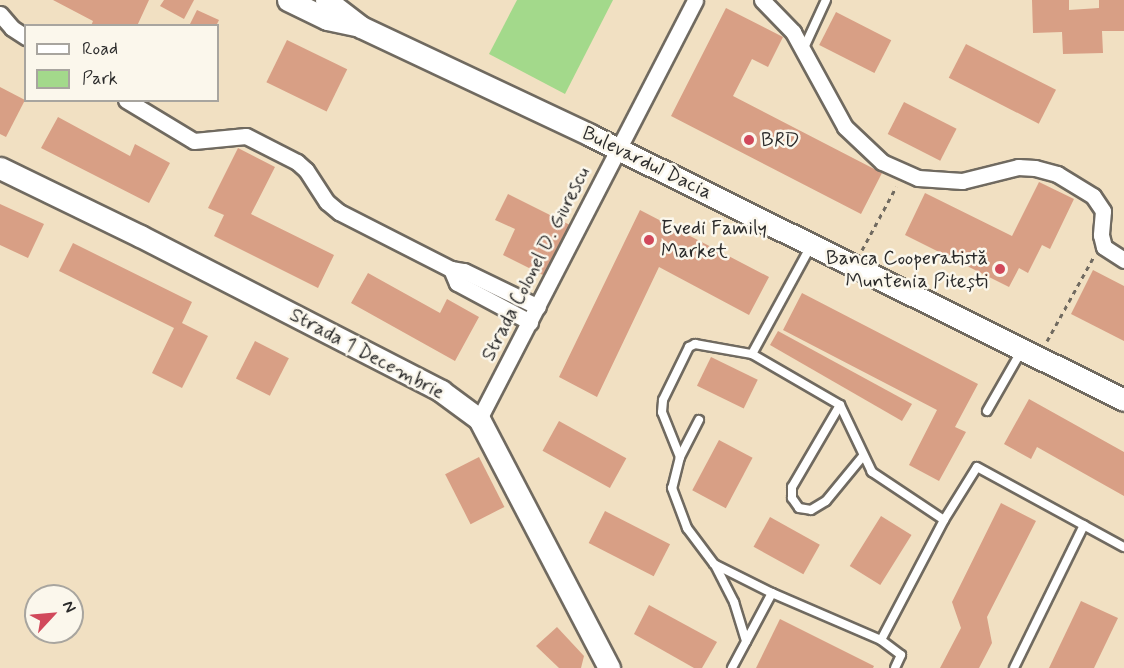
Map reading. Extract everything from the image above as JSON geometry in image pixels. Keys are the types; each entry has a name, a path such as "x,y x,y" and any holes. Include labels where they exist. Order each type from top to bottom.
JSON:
{"main road":[{"name":"Bulevardul Dacia","path":"288,0 327,20 361,27"},
{"name":"Bulevardul Dacia","path":"326,0 361,27 620,149 1124,400"},
{"name":"Strada 1 Decembrie","path":"0,168 140,236 441,391 479,419 609,668"}],"street":[{"name":"Strada Colonel D. Giurescu","path":"479,419 695,0"},
{"path":"762,0 793,32 845,127 882,162 918,178 962,181 1018,167 1035,168 1056,174 1093,196 1103,211 1104,247 1124,260"},
{"path":"0,14 12,28 24,36"},
{"path":"129,102 194,141 246,136 297,162 306,170 327,202 339,212 451,269 464,271 537,308"},
{"path":"451,269 457,284 530,322"}],"lane":[{"path":"803,51 826,0"},
{"path":"752,354 811,245"},
{"path":"680,457 662,412 663,400 689,347 695,344 752,354 840,405 872,472 944,520"},
{"path":"987,411 1030,353"},
{"path":"840,405 792,488 792,498 800,508 811,510 826,501 863,456"},
{"path":"699,420 680,457 672,488 687,528 714,564 734,602 746,641"},
{"path":"881,640 944,520 977,466 1124,547"},
{"path":"1014,668 1084,525"},
{"path":"714,564 772,593 881,640 902,655 895,668"},
{"path":"732,668 772,593"}],"path":[{"path":"854,266 904,172"},
{"path":"1030,353 1103,240"}],"green space":[{"path":"517,0 613,0 565,94 489,54"}],"building":[{"path":"53,0 149,0 138,24 92,24 93,21"},
{"path":"164,0 194,0 184,19 160,6"},
{"path":"1032,0 1069,0 1069,10 1099,8 1099,0 1124,0 1124,31 1102,31 1103,53 1063,54 1062,32 1033,33"},
{"path":"726,8 783,37 768,67 752,59 733,96 882,173 861,214 671,116"},
{"path":"197,10 219,20 217,24 190,24"},
{"path":"836,12 891,40 874,73 819,45"},
{"path":"287,40 347,69 327,112 266,82"},
{"path":"966,44 1056,90 1039,124 949,78"},
{"path":"0,87 24,99 24,102 6,137 0,134"},
{"path":"904,102 957,129 940,161 888,134"},
{"path":"58,117 130,156 135,144 170,163 149,203 41,148"},
{"path":"238,148 275,167 251,214 334,255 318,288 214,236 224,215 208,208"},
{"path":"1039,182 1074,199 1050,249 1042,245 1028,273 1019,268 1009,287 905,235 925,193 1012,236"},
{"path":"508,194 570,225 545,276 503,255 515,229 495,220"},
{"path":"0,204 44,224 28,258 0,245"},
{"path":"640,210 769,277 749,315 659,267 597,397 559,377"},
{"path":"73,243 192,302 182,323 208,336 182,388 152,373 174,328 59,271"},
{"path":"1093,270 1124,286 1124,341 1071,314"},
{"path":"368,273 440,313 447,299 479,317 455,361 351,303"},
{"path":"802,293 978,384 955,427 966,432 939,481 909,465 937,410 783,330"},
{"path":"778,331 912,404 902,421 770,345"},
{"path":"255,341 289,358 270,396 236,378"},
{"path":"711,357 758,380 744,409 697,386"},
{"path":"1029,399 1124,452 1124,496 1037,447 1031,459 1004,444"},
{"path":"559,421 626,458 610,488 543,451"},
{"path":"719,440 753,458 726,508 692,490"},
{"path":"479,457 504,507 471,524 445,474"},
{"path":"1001,503 1036,521 987,617 992,643 979,668 940,668 961,628 952,602"},
{"path":"605,511 670,544 654,576 589,543"},
{"path":"881,516 912,535 880,585 850,566"},
{"path":"770,517 820,545 803,574 754,547"},
{"path":"1081,601 1118,618 1094,668 1049,668"},
{"path":"649,605 717,642 702,668 694,668 634,634"},
{"path":"780,619 874,666 873,668 756,668"},
{"path":"557,627 584,656 581,668 559,668 536,646"}],"place":[{"name":"BRD","path":"749,140"},
{"name":"Evedi Family Market","path":"649,240"},
{"name":"Banca Cooperatistă Muntenia Pitești","path":"1000,269"}]}
